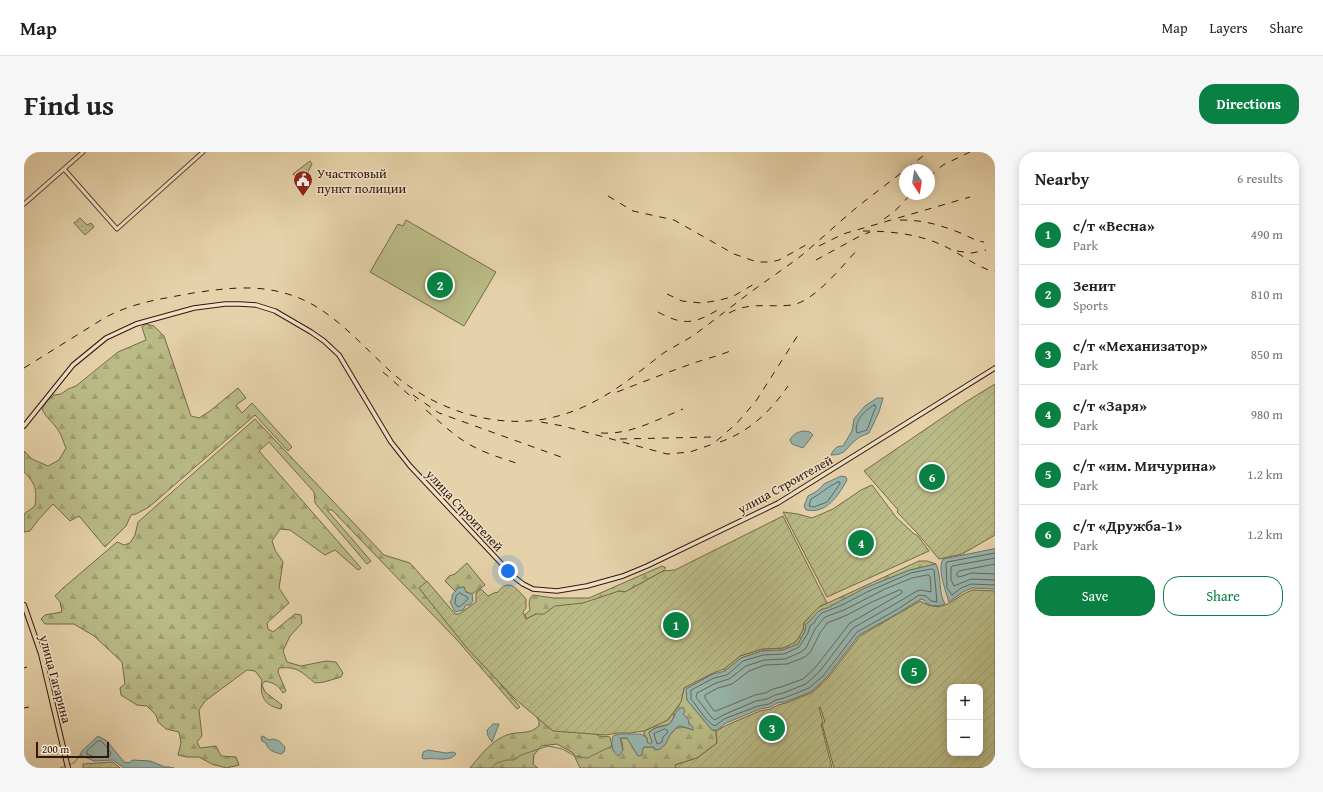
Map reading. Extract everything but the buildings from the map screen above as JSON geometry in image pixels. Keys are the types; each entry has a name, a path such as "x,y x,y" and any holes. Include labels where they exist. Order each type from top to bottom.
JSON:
{"main road":[{"name":"улица Строителей","path":"24,426 72,365 106,338 136,324 194,308 240,304 256,305 274,311 324,340 339,355 391,442 410,466 514,577 533,589 557,591 587,586 623,576 647,566 778,502 995,368"},
{"name":"улица Гагарина","path":"24,605 41,654 68,768"}],"street":[{"path":"24,204 82,152"},
{"path":"64,168 117,229 203,152"}],"green space":[{"path":"310,161 312,164 302,184 293,174"},
{"path":"80,218 87,225 91,223 94,227 85,235 74,223"},
{"path":"406,220 496,272 464,326 370,272 398,224 403,226"},
{"path":"146,324 154,326 164,336 191,416 199,418 238,388 246,398 236,405 242,413 252,403 292,447 288,451 255,415 149,507 131,515 126,526 105,547 79,516 70,521 53,504 30,531 24,532 24,514 35,506 36,491 31,480 24,472 24,451 32,459 48,466 59,460 66,448 59,432 42,409 47,401 54,395 61,394 76,386 118,352 146,340 142,327"},
{"path":"995,384 995,535 962,554 939,559 897,512 898,510 864,471 964,403"},
{"path":"255,419 384,555 410,563 456,617 459,635 520,707 517,709 456,639 332,510 327,510 371,561 367,564 315,503 314,492 269,442 259,451 361,568 358,570 335,550 325,555 290,530 280,529 272,541 275,550 283,562 279,588 289,603 267,623 268,629 273,632 295,614 301,615 302,623 290,636 283,651 287,662 301,666 326,661 336,662 343,673 341,677 315,683 295,669 279,668 278,672 286,691 283,693 277,686 265,681 262,685 265,692 282,705 281,709 275,708 267,703 261,691 262,680 255,671 247,670 205,701 199,710 202,736 197,742 200,748 216,746 221,756 236,757 239,765 226,768 212,764 199,757 178,755 181,743 179,732 166,729 158,722 156,715 147,706 137,705 121,695 120,688 125,684 122,662 94,636 74,624 45,624 41,619 45,615 62,612 60,602 55,596 62,589 117,542 124,545 130,543 135,535 138,522"},
{"path":"872,485 896,517 918,536 929,551 827,597 783,512 812,518 833,509 861,490"},
{"path":"783,516 827,603 819,607 804,623 803,630 796,642 783,648 762,649 740,656 724,669 684,688 681,702 668,720 644,731 606,735 553,731 515,699 466,647 419,588 427,581 455,614 459,614 476,602 476,593 481,589 488,596 496,592 497,593 505,586 510,585 526,599 526,608 523,612 526,619 536,614 544,614 555,606 583,603 619,591 625,592 663,571 675,570"},
{"path":"919,561 927,561 936,564 910,570 882,581 820,610 806,624 805,631 798,644 783,650 762,651 741,658 725,671 724,669 740,656 762,649 783,648 803,630 804,623 819,607"},
{"path":"467,563 485,585 472,594 466,592 464,587 458,588 455,591 445,581 449,576 455,574"},
{"path":"662,566 666,568 663,571 625,592 619,591 549,626 536,614 526,619 525,615 530,610 529,604 533,595 554,598 589,598"},
{"path":"973,590 995,591 995,768 834,768 822,724 825,722 820,707 823,722 821,724 832,768 676,768 675,765 697,758 717,743 716,731 760,711 771,709 811,693 826,680 860,636 920,601 936,607 948,604 965,593"},
{"path":"713,674 687,689 687,700 712,730 716,731 717,743 697,758 675,765 676,768 580,768 573,753 557,744 541,746 534,755 533,764 538,768 470,768 487,748 504,736 532,731 539,726 539,721 534,713 588,729 599,736 610,737 612,746 620,753 623,750 620,738 627,738 638,756 642,755 644,747 654,747 660,749 675,729 683,727 693,730 685,716 683,714 674,714 673,719 668,725 658,727 649,732 652,742 651,745 647,742 647,738 644,736 644,731 671,716 679,705 684,688"},
{"path":"113,762 120,768 83,768 83,764"}],"water":[{"path":"877,398 883,398 879,412 869,433 858,438 840,454 831,455 836,448 843,446 852,431 854,419 865,406"},
{"path":"804,431 810,432 813,435 803,448 792,444 790,440 792,436"},
{"path":"841,476 846,477 847,480 836,498 820,509 813,511 806,510 804,506 808,496 817,491 824,484"},
{"path":"995,548 995,589 972,588 963,592 949,602 941,574 941,563 943,559"},
{"path":"936,564 939,574 941,595 945,604 936,606 931,605 921,599 859,635 825,679 811,692 785,702 777,703 771,707 760,709 726,723 717,730 712,730 687,700 686,689 713,674 725,671 741,658 762,651 783,650 798,644 805,631 806,624 820,610 827,608 865,588 910,570"},
{"path":"464,587 466,592 472,594 473,601 470,605 466,605 463,610 455,612 450,602 452,595 458,588"},
{"path":"683,707 685,711 683,714 688,719 689,724 693,727 693,730 680,726 675,729 666,744 660,749 655,750 654,747 644,747 642,755 638,756 627,738 620,738 623,750 619,756 616,755 612,744 613,736 623,734 641,734 647,738 647,742 651,744 652,742 649,733 654,729 669,724 678,710"},
{"path":"493,724 499,724 492,742 488,736 487,730"},
{"path":"98,736 107,741 124,762 129,763 133,760 150,761 165,767 174,768 124,768 113,760 94,761 80,755 82,751"},
{"path":"263,736 269,740 274,739 279,741 285,747 284,752 281,754 270,749 266,743 262,741 261,737"},
{"path":"428,750 446,753 454,752 456,754 453,757 445,759 422,758 423,752"}],"waterway":[{"path":"491,768 497,763 506,760 514,760 521,755 548,746 562,749 575,756 587,758 612,746"},
{"path":"69,765 75,762 80,755"},
{"path":"60,768 66,766"}],"railway":[{"path":"24,368 106,317 138,304 159,299 222,289 264,289 292,295 306,301 329,315 390,371 425,396 444,406 465,413 507,421 529,421 550,418 584,407 605,396 665,352 694,335 802,255 856,208 928,152"},
{"path":"935,172 943,165 970,152"},
{"path":"608,196 633,211 674,220 734,254 757,262 771,262 779,260 806,245"},
{"path":"819,246 843,234 970,197"},
{"path":"884,219 894,212 905,200"},
{"path":"900,220 916,221 936,225 984,242"},
{"path":"863,231 894,233 933,241 949,248 981,267 995,272"},
{"path":"816,260 870,232"},
{"path":"729,313 745,307 783,306 801,302 810,297 828,282 859,248"},
{"path":"957,251 972,253 986,250"},
{"path":"667,294 682,301 701,303 732,297 754,284"},
{"path":"658,312 677,320 692,321 706,316 723,307"},
{"path":"541,422 563,426 667,454 690,452 713,444 737,423 756,401 800,332"},
{"path":"617,392 735,349"},
{"path":"383,372 416,401"},
{"path":"720,442 740,433 758,420 767,412 788,386"},
{"path":"413,395 439,413 561,457"},
{"path":"601,433 622,432 633,429 683,409"},
{"path":"426,410 451,432 473,447 519,464"},
{"path":"620,439 712,437"},
{"path":"24,708 29,707"}],"place":[{"name":"Участковый пункт полиции","path":"303,197"},
{"name":"Зенит","path":"440,285"},
{"name":"с/т «Дружба-1»","path":"932,477"},
{"name":"с/т «Заря»","path":"861,543"},
{"name":"с/т «Весна»","path":"676,625"},
{"name":"с/т «им. Мичурина»","path":"914,671"},
{"name":"с/т «Механизатор»","path":"772,728"}]}
